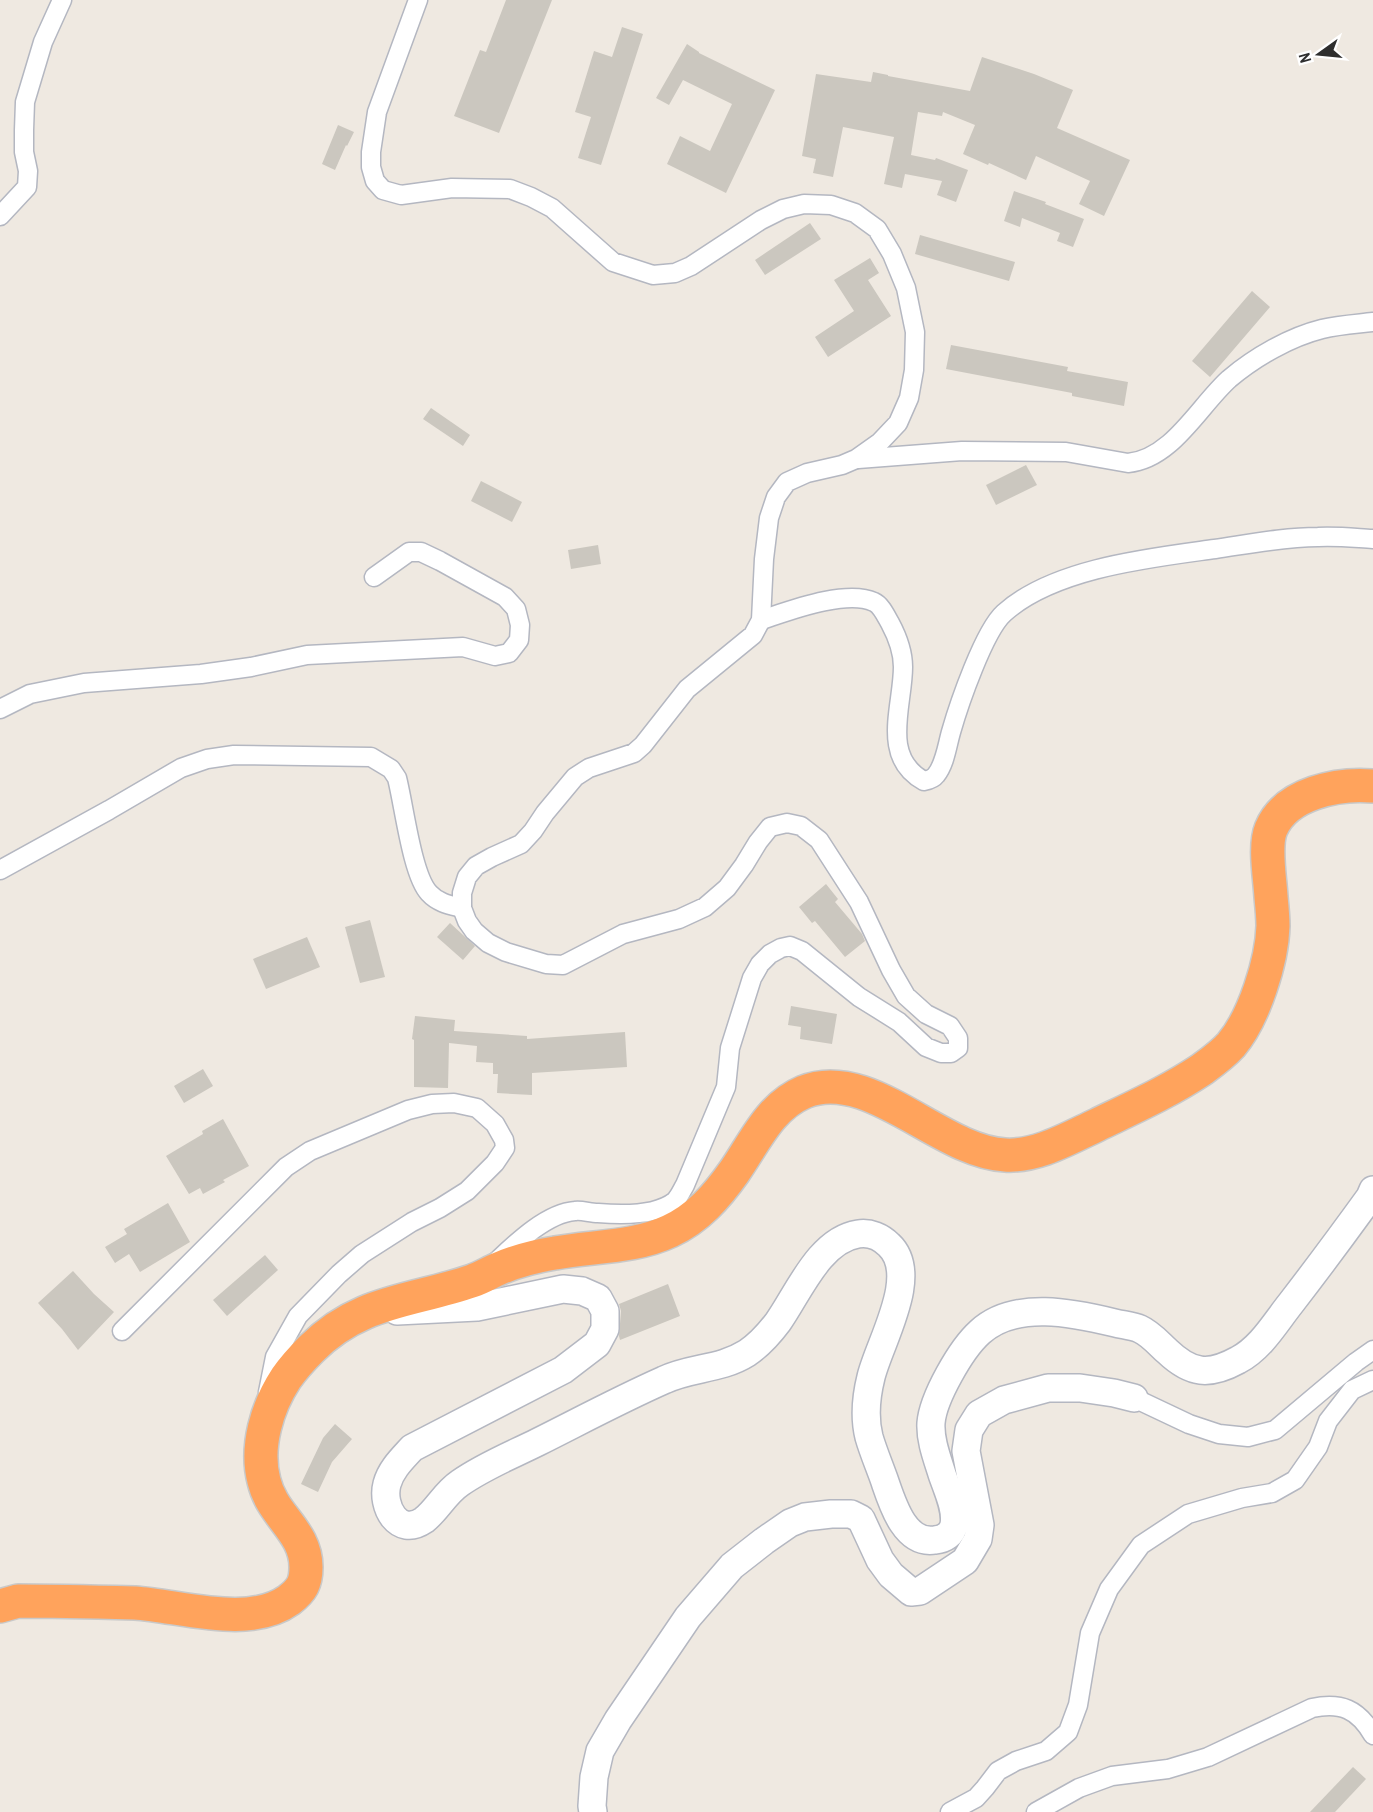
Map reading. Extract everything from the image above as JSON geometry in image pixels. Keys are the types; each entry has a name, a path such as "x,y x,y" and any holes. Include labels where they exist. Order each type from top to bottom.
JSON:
{"highway":[{"path":"0,1606 18,1601 132,1603 187,1611 235,1614 258,1612 282,1605 302,1588 306,1576 306,1552 296,1534 270,1500 263,1479 260,1446 274,1400 285,1379 328,1332 361,1313 475,1280 503,1267 547,1254 601,1248 667,1232 695,1216 714,1198 736,1169 762,1127 782,1105 807,1091 832,1087 858,1092 899,1108 963,1145 987,1153 1007,1156 1029,1154 1049,1146 1169,1090 1218,1058 1234,1042 1250,1014 1269,961 1273,926 1268,858 1270,831 1285,807 1310,795 1338,787 1373,786"}],"main road":[{"path":"361,1313 477,1307 563,1289 582,1291 598,1298 605,1311 605,1329 597,1344 581,1357 553,1375 412,1448 395,1467 386,1486 387,1505 394,1519 404,1526 417,1524 428,1518 451,1490 484,1468 669,1377 713,1368 745,1354 767,1335 780,1319 809,1270 837,1241 860,1233 880,1236 896,1251 902,1270 887,1336 872,1372 866,1399 866,1422 895,1509 908,1530 920,1539 931,1542 945,1538 952,1531 955,1521 951,1500 931,1436 931,1418 942,1388 960,1355 983,1329 1015,1313 1048,1312 1091,1317 1140,1329 1190,1369 1209,1371 1233,1364 1253,1352 1373,1190"},
{"path":"593,1812 594,1778 600,1751 618,1720 688,1617 732,1566 764,1541 790,1523 805,1517 851,1514 861,1520 880,1560 891,1575 911,1592 920,1591 964,1561 978,1539 980,1525 966,1451 969,1431 980,1414 1004,1400 1048,1388 1080,1388 1134,1398"}],"street":[{"path":"0,216 27,187 28,171 24,153 26,102 43,42 62,0"},
{"path":"418,0 377,112 371,167 375,182 383,190 401,195 452,188 510,189 552,208 613,262 653,275 675,273 691,266 761,220 783,209 804,204 831,205 855,213 877,229 906,288 915,332 914,370 909,398 898,423 880,442 856,459 842,465 807,472 787,482 776,497 769,518 761,620 753,635 687,689 643,745 634,753 589,768 575,777 521,844 476,867 466,877 462,893 462,908 466,921 488,943 506,952 546,964 563,965 623,934 679,919 705,907 727,888 770,826 787,823 801,826 819,840 859,902 906,996 926,1014 950,1026 958,1038 958,1048 951,1053 942,1053 926,1047 899,1022 859,997 802,951 790,946 781,948 770,954 760,964 752,978 730,1048 726,1087 685,1185 676,1199 664,1207 631,1214 575,1211 556,1216 522,1239 475,1280"},
{"path":"856,459 962,451 1066,452 1128,463 1137,462 1157,453 1174,439 1228,381 1257,359 1297,337 1323,329 1373,322"},
{"path":"761,620 806,605 835,600 859,598 876,602 885,613 894,631 903,664 897,711 900,755 910,770 924,781 936,776 973,670 993,627 1003,614 1036,592 1082,573 1185,553 1276,540 1318,537 1373,539"},
{"path":"0,709 30,694 84,683 251,668 306,655 463,647 495,656 509,653 519,640 520,625 516,609 505,597 421,552 409,552 374,577"},
{"path":"0,870 181,768 207,759 234,756 371,756 391,769 397,778 419,878 429,893 441,903 462,908"},
{"path":"122,1331 286,1167 310,1151 408,1110 432,1104 454,1104 477,1108 495,1124 504,1140 505,1148 495,1163 467,1191 362,1254 298,1316 275,1357 268,1389 266,1423"},
{"path":"1134,1398 1189,1424 1219,1434 1248,1437 1275,1430 1373,1350"},
{"path":"950,1812 976,1798 998,1771 1016,1761 1046,1751 1068,1732 1078,1705 1090,1633 1109,1589 1141,1545 1188,1514 1242,1498 1272,1493 1295,1480 1318,1447 1328,1420 1352,1390 1373,1380"},
{"path":"1036,1812 1078,1788 1112,1776 1168,1769 1208,1757 1312,1707 1328,1705 1344,1707 1358,1715 1373,1735"}],"building":[{"path":"506,0 552,0 499,133 454,116 480,50 486,52"},
{"path":"622,27 643,34 601,165 578,158 591,117 575,112 594,51 612,57"},
{"path":"687,44 699,53 775,90 726,193 667,164 680,136 710,151 732,104 683,80 669,105 656,98"},
{"path":"982,57 1073,90 1057,128 1130,160 1104,216 1079,204 1090,181 1036,156 1026,180 963,154 975,125 943,112 942,116 918,112 911,155 935,160 936,158 968,170 956,202 937,195 942,181 905,174 902,188 884,184 894,137 843,127 833,177 813,173 816,159 802,156 816,74 871,82 873,72 970,91"},
{"path":"338,125 354,132 335,170 322,164"},
{"path":"1014,191 1084,219 1073,247 1057,241 1060,233 1022,218 1020,227 1004,221"},
{"path":"810,223 821,239 765,275 755,260"},
{"path":"920,235 1015,262 1009,281 915,254"},
{"path":"870,258 879,273 868,280 891,316 828,357 815,337 854,311 834,280"},
{"path":"1252,291 1270,307 1210,377 1192,361"},
{"path":"951,345 1068,367 1067,371 1128,382 1124,406 1072,396 1072,393 946,369"},
{"path":"431,408 470,435 463,446 423,419"},
{"path":"1026,465 1037,485 996,505 986,485"},
{"path":"481,481 522,502 512,522 471,501"},
{"path":"598,545 601,564 571,569 568,550"},
{"path":"826,884 838,899 835,902 862,934 865,941 845,957 815,921 812,923 799,907"},
{"path":"370,920 385,977 360,983 345,927"},
{"path":"450,923 475,946 463,960 437,937"},
{"path":"307,937 320,967 266,989 253,959"},
{"path":"791,1006 837,1014 832,1044 800,1039 801,1027 788,1025"},
{"path":"415,1016 455,1020 454,1031 527,1036 527,1039 625,1032 627,1067 532,1073 532,1095 497,1093 498,1074 493,1074 493,1063 476,1062 477,1046 449,1043 448,1088 414,1087 414,1040 412,1039"},
{"path":"203,1069 213,1086 184,1103 174,1086"},
{"path":"223,1119 249,1166 203,1194 200,1188 189,1194 166,1156"},
{"path":"168,1203 190,1242 140,1272 129,1254 115,1263 105,1247 127,1234 124,1229"},
{"path":"265,1255 278,1270 227,1316 213,1300"},
{"path":"73,1271 114,1312 78,1350 38,1303"},
{"path":"668,1284 680,1316 620,1340 621,1311 619,1304"},
{"path":"335,1424 352,1439 332,1462 318,1492 301,1484 323,1438"},
{"path":"1353,1767 1366,1779 1335,1812 1310,1812"}]}
